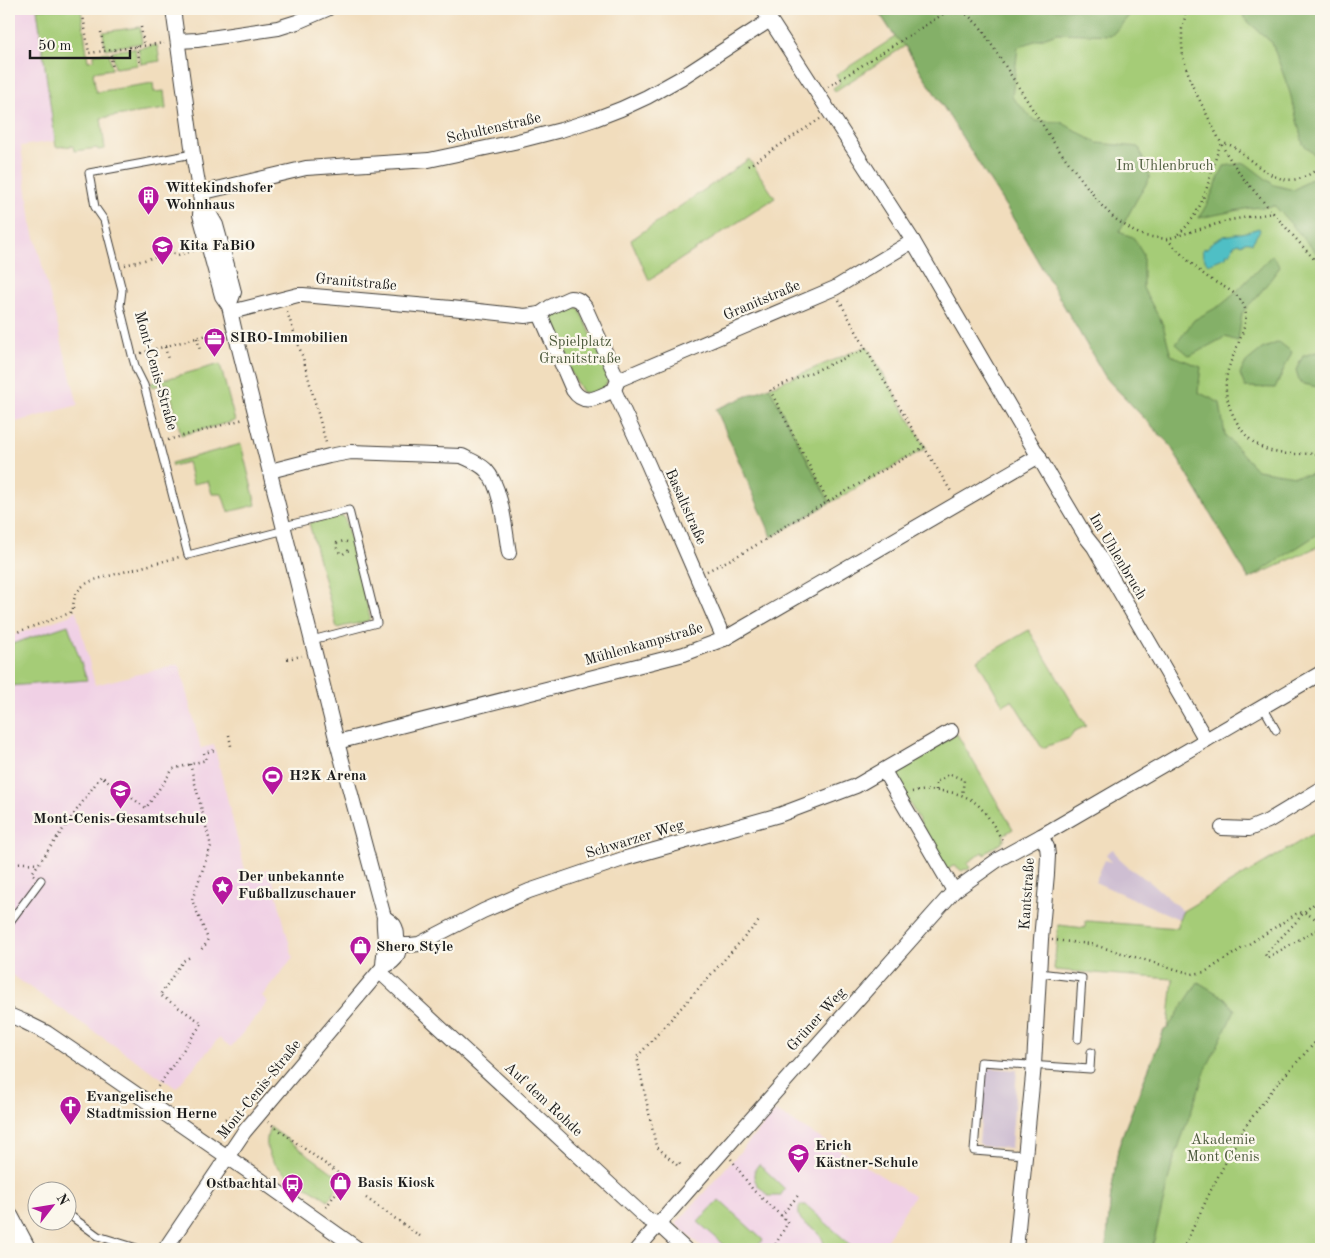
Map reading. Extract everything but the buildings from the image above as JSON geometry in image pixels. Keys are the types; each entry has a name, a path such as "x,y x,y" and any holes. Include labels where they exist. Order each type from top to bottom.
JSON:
{"main road":[{"path":"9,1217 26,1249"}],"street":[{"path":"173,9 200,197 200,215 222,296 230,309 337,742 384,917 383,926 386,943 382,970"},
{"path":"178,41 278,28 327,9"},
{"name":"Im Uhlenbruch","path":"766,14 913,241 1206,740"},
{"name":"Schultenstraße","path":"200,197 306,168 429,160 561,130 604,116 647,97 681,78 766,14"},
{"name":"Granitstraße","path":"540,314 573,390 583,400 590,400 616,385 833,289 913,241"},
{"name":"Granitstraße","path":"230,309 303,295 525,316 540,314 570,298 576,298 585,307 616,385"},
{"name":"Basaltstraße","path":"616,385 724,638"},
{"path":"270,471 351,452 462,456 487,470 493,481 499,495 509,553"},
{"name":"Mühlenkampstraße","path":"337,742 684,654 724,638 1039,456"},
{"path":"1041,836 1321,673"},
{"name":"Schwarzer Weg","path":"399,945 419,944 483,911 528,891 626,858 779,815 856,786 951,731"},
{"path":"884,771 954,891"},
{"path":"1222,828 1249,829 1268,821 1321,789"},
{"name":"Grüner Weg","path":"637,1249 954,891 999,859 1041,836"},
{"name":"Kantstraße","path":"1016,1249 1034,1065 1048,856 1047,847 1041,836"},
{"path":"384,917 393,924 399,945"},
{"name":"Mont-Cenis-Straße","path":"358,1249 228,1157 258,1114 382,970 392,963 399,951 399,945"},
{"name":"Auf dem Rohde","path":"382,970 646,1218 659,1225 685,1249"},
{"path":"9,1015 47,1033 228,1157 165,1249"}],"lane":[{"name":"Mont-Cenis-Straße","path":"188,555 144,384 132,355 120,306 122,290 104,220 95,207 89,173 193,154"},
{"path":"188,555 348,510 377,623 312,640"},
{"path":"1263,707 1276,730"},
{"path":"9,923 39,878"},
{"path":"1039,973 1082,978 1078,1039"},
{"path":"1025,1155 974,1151 981,1062 1090,1069 1091,1052"},
{"path":"78,1221 98,1236 140,1249"}],"path":[{"path":"82,9 88,53 178,41"},
{"path":"818,94 951,9"},
{"path":"958,9 969,16 981,28 1042,124 1100,205 1132,231 1144,236 1167,239 1230,220 1272,213"},
{"path":"1186,9 1182,29 1183,57 1192,85 1226,153 1243,178 1272,213 1321,267"},
{"path":"141,26 144,46"},
{"path":"101,32 104,51"},
{"path":"137,46 140,64"},
{"path":"110,50 113,69"},
{"path":"748,166 830,112"},
{"path":"1177,235 1187,228 1201,203 1222,144"},
{"path":"1222,144 1234,147 1264,171 1282,179 1292,180 1310,175 1321,166"},
{"path":"1167,239 1207,277 1234,293 1245,308 1246,317 1242,334 1229,366 1225,390 1231,410 1243,432 1257,445 1278,453 1321,454"},
{"path":"116,268 172,253 181,256 192,251"},
{"path":"833,289 918,439 958,503"},
{"path":"282,299 303,358 322,429"},
{"path":"132,355 234,328"},
{"path":"197,338 200,350"},
{"path":"165,347 168,358"},
{"path":"828,502 770,390 866,349"},
{"path":"159,442 187,437 256,416"},
{"path":"696,575 727,562 924,447"},
{"path":"344,540 351,545 350,549 343,554 337,549 337,543 340,541 344,540"},
{"path":"9,635 70,613 73,610 75,593 86,583 188,555"},
{"path":"229,735 231,746"},
{"path":"39,878 32,873 101,776 146,808 172,768 206,760 204,753 215,750"},
{"path":"190,764 210,846 192,900 208,939 200,951"},
{"path":"935,790 936,782 950,774 964,780 962,795"},
{"path":"898,795 935,790 962,795 974,801 999,834"},
{"path":"9,862 39,864"},
{"path":"1321,898 1304,912 1265,954 1267,958 1321,927"},
{"path":"1041,939 1091,944 1192,974 1205,972 1296,914 1304,912 1321,922"},
{"path":"680,1163 678,1166 656,1146 637,1057 759,921"},
{"path":"148,1102 202,1023 160,995 183,961 190,957"},
{"path":"1183,1249 1212,1188 1244,1128 1276,1084 1321,1036"},
{"path":"258,1114 346,1179 317,1220"},
{"path":"732,1160 753,1190 788,1222 773,1249"},
{"path":"781,1216 800,1193"},
{"path":"366,1198 420,1236"}],"shaded area":[{"path":"9,9 37,9 55,141 21,146 31,222 78,405 9,424"},
{"name":"Mont-Cenis-Gesamtschule","path":"76,610 95,685 179,664 201,748 214,745 246,874 270,869 293,958 262,996 268,1002 231,1047 219,1038 176,1088 9,973 9,637 71,615"},
{"path":"1113,849 1119,859 1129,868 1150,882 1183,911 1179,919 1095,882 1105,860 1111,862 1106,854"},
{"path":"991,1068 1017,1070 1011,1148 982,1146 979,1143 985,1073"},
{"name":"Erich Kästner-Schule","path":"776,1111 914,1196 881,1249 704,1249 676,1224"}],"green space":[{"path":"37,9 81,9 88,61 94,60 94,54 109,52 112,69 93,72 96,92 153,83 154,92 164,91 166,109 101,118 105,149 98,150 97,148 74,151 73,146 56,147"},
{"name":"Im Uhlenbruch","path":"877,9 1321,9 1321,545 1249,579 1170,445 1106,378 1010,213 905,46 835,91 833,88 840,83 836,75 895,37"},
{"path":"877,9 1135,9 1112,35 1057,33 1018,47 1012,97 1035,121 1061,122 1097,143 1139,147 1150,178 1119,232 1133,237 1143,253 1143,288 1163,325 1171,355 1201,367 1198,392 1220,403 1225,435 1257,470 1295,476 1321,473 1321,532 1249,579 1170,445 1106,378 1010,213 905,46 895,37"},
{"path":"1242,9 1321,9 1321,153 1317,157 1303,144 1290,93 1272,43 1244,18"},
{"path":"140,27 142,43 105,49 103,32"},
{"path":"157,45 160,61 141,64 138,48"},
{"path":"135,48 138,65 115,68 112,51"},
{"path":"749,159 775,198 649,280 631,240"},
{"path":"1245,163 1274,185 1294,190 1321,172 1321,258 1275,206 1250,208 1199,218 1224,166"},
{"path":"1272,255 1280,267 1242,313 1238,341 1225,337 1190,356 1176,344 1194,320 1221,305 1232,296"},
{"name":"Spielplatz Granitstraße","path":"570,306 580,310 609,373 605,386 593,394 582,392 572,375 550,324 554,314"},
{"path":"1279,342 1292,352 1275,388 1245,387 1240,374 1246,362 1262,349"},
{"path":"867,346 926,448 830,503 769,387"},
{"path":"1316,352 1321,353 1321,388 1300,383 1296,370 1303,356"},
{"path":"220,364 235,421 181,435 168,383 152,387 151,383"},
{"path":"769,387 830,503 772,537 716,409"},
{"path":"241,444 256,505 228,512 222,494 212,494 208,481 193,484 188,462 172,466 171,463"},
{"path":"343,516 345,519 370,617 368,621 337,628 309,523"},
{"path":"68,625 87,680 9,686 9,645"},
{"path":"1029,630 1086,726 1073,732 1070,738 1042,748 1012,700 1003,705 977,660"},
{"path":"957,734 1013,829 1003,835 1005,839 1003,839 1002,843 990,849 985,855 983,852 967,863 970,868 962,871 953,866 947,870 893,774 896,770"},
{"name":"Akademie Mont Cenis","path":"1321,829 1321,1249 1106,1249 1111,1194 1118,1149 1164,1030 1168,1028 1173,979 1054,970 1058,925 1085,928 1086,921 1088,921 1178,928 1179,919 1183,911"},
{"path":"1198,982 1225,998 1235,1010 1206,1069 1172,1165 1152,1249 1106,1249 1111,1194 1118,1149 1124,1131 1164,1030 1168,1028"},
{"path":"270,1127 343,1180 328,1200 283,1172 274,1163 269,1153 267,1141"},
{"path":"759,1164 785,1189 780,1196 768,1196 756,1182 754,1174"},
{"path":"719,1200 763,1240 755,1249 729,1249 698,1222"},
{"path":"806,1205 855,1249 825,1249 820,1236 800,1218 799,1207"}],"water":[{"path":"1259,228 1260,231 1252,243 1246,242 1241,245 1239,243 1234,245 1230,254 1227,253 1226,257 1208,264 1203,249 1207,248 1212,242 1224,236"}],"place":[{"name":"Wittekindshofer Wohnhaus","path":"149,216"},
{"name":"Kita FaBiO","path":"163,265"},
{"name":"SIRO-Immobilien","path":"214,357"},
{"name":"H2K Arena","path":"273,795"},
{"name":"Mont-Cenis-Gesamtschule","path":"120,810"},
{"name":"Der unbekannte Fußballzuschauer","path":"222,905"},
{"name":"Shero Style","path":"360,966"},
{"name":"Evangelische Stadtmission Herne","path":"70,1125"},
{"name":"Erich Kästner-Schule","path":"799,1174"},
{"name":"Basis Kiosk","path":"341,1202"},
{"name":"Ostbachtal","path":"293,1203"}]}
